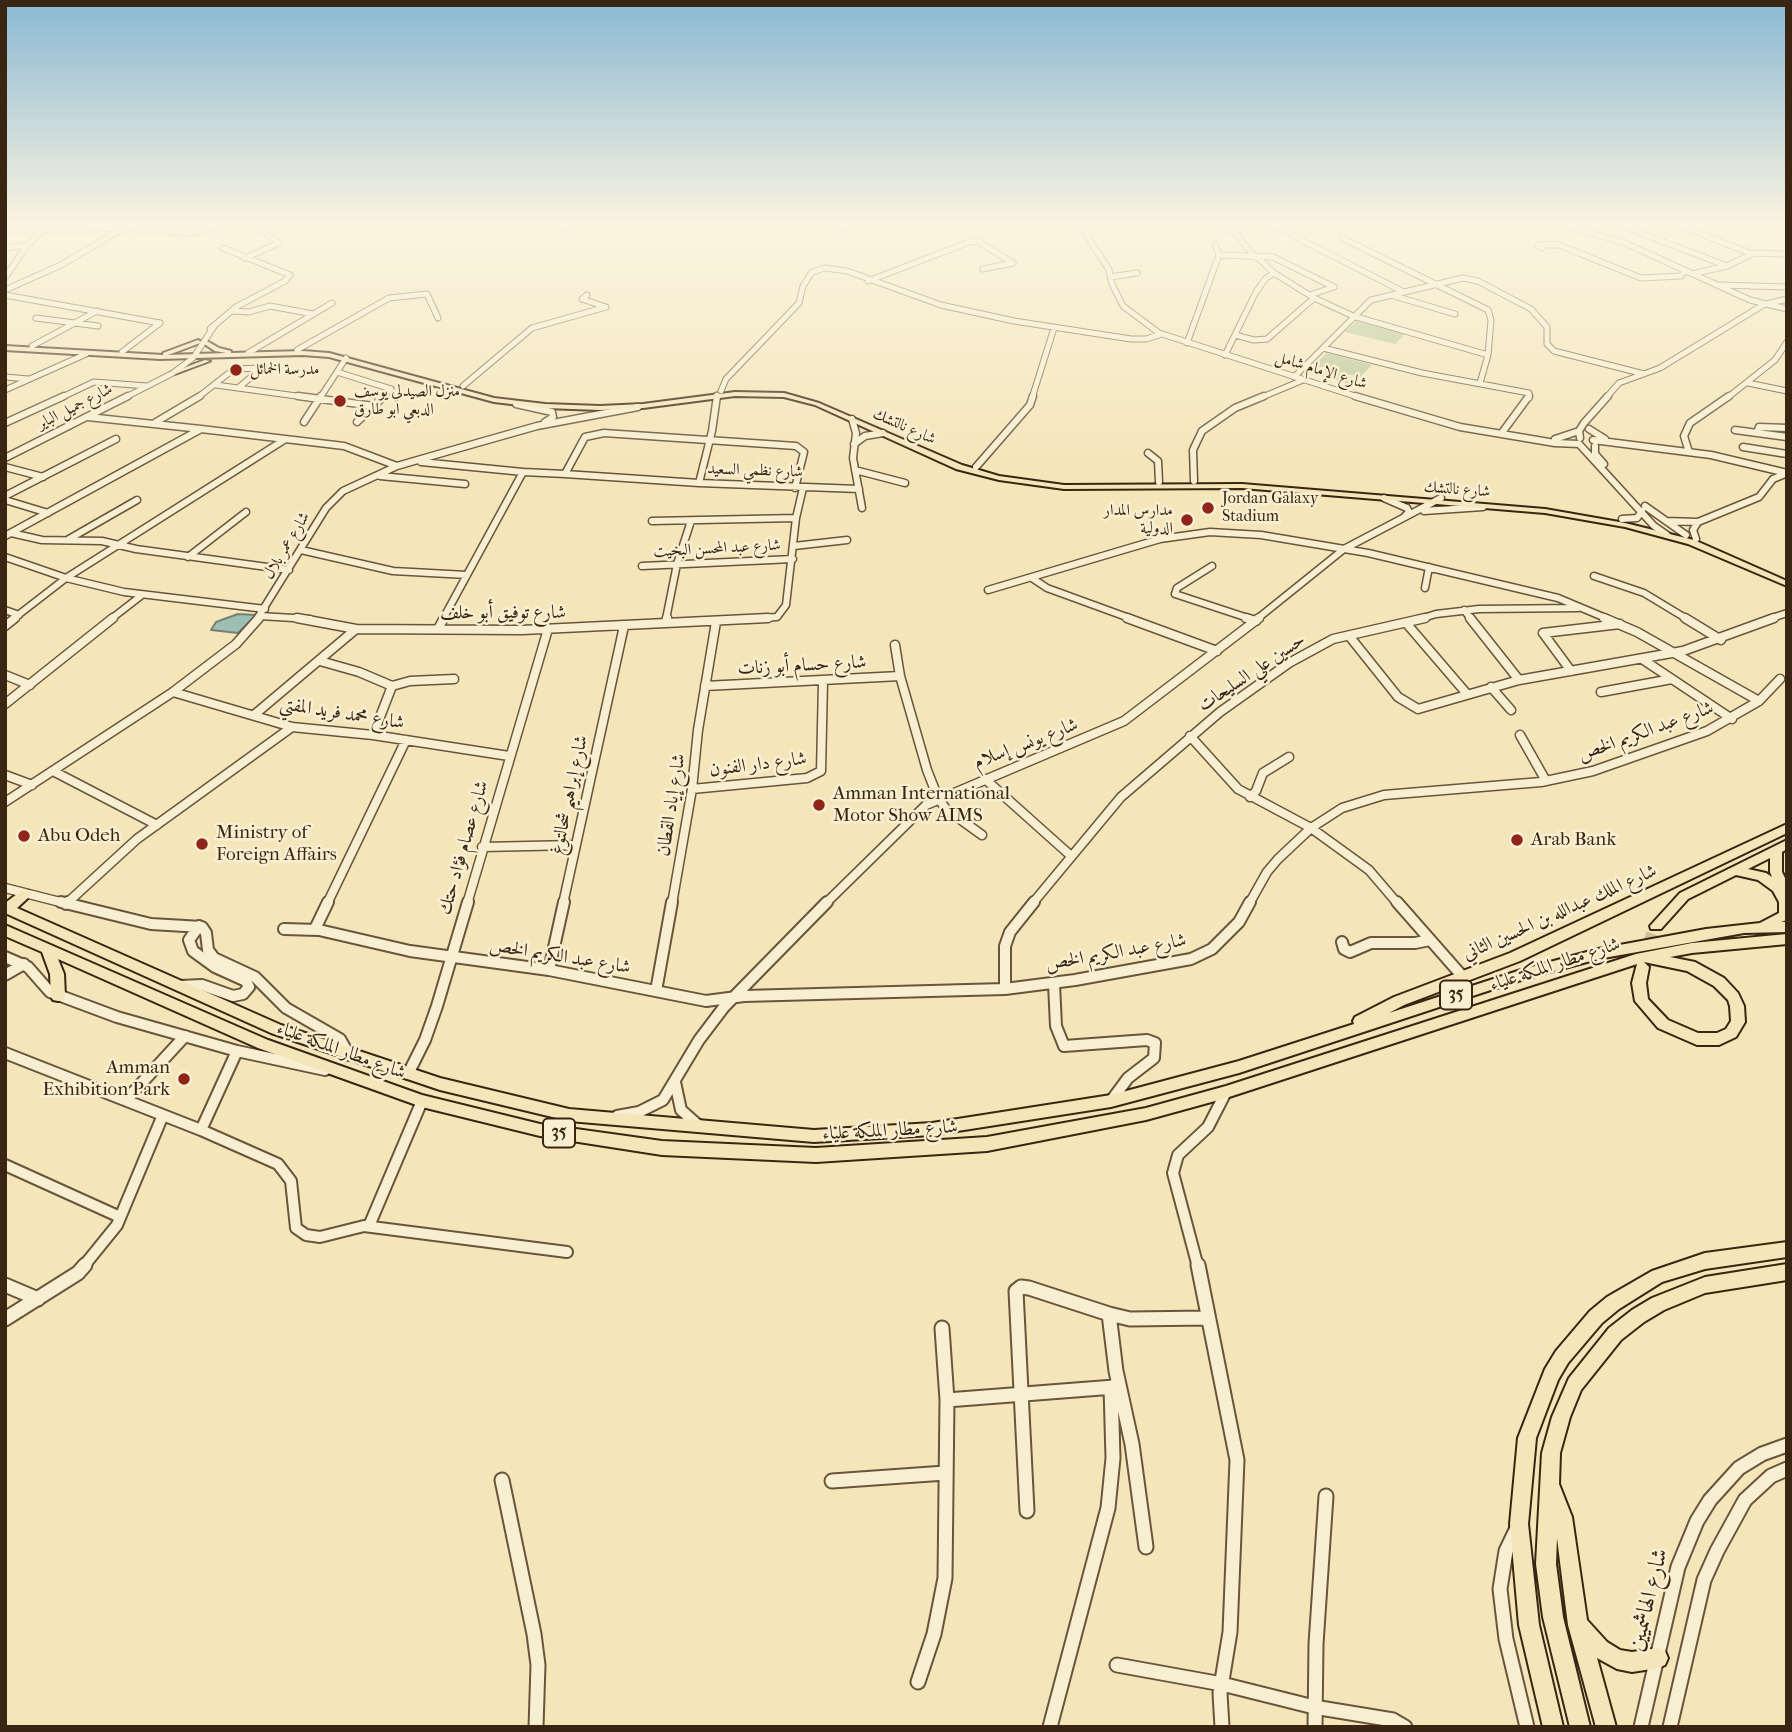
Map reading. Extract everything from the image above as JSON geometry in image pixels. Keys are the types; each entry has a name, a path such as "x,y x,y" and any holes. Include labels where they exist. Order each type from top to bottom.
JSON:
{"highway":[{"name":"شارع الملك عبدالله بن الحسين الثاني","path":"1348,1030 1367,1016 1399,1001 1515,957 1787,828"},
{"name":"شارع الملك عبدالله بن الحسين الثاني","path":"1656,926 1684,896 1782,847"},
{"path":"1782,847 1776,872 1787,894"},
{"path":"1732,870 1766,877 1775,885 1786,906 1785,915 1779,920 1744,928"},
{"path":"6,908 25,894"},
{"name":"شارع مطار الملكة علياء","path":"6,908 275,1028 408,1074 536,1108 598,1118 814,1136 860,1135 986,1122 1111,1101 1239,1067 1524,974 1598,954 1659,940 1744,928 1787,927"},
{"name":"شارع مطار الملكة علياء","path":"5,930 263,1044 422,1101 540,1130 662,1148 816,1155 987,1144 1096,1125 1200,1100 1692,947 1787,939"},
{"path":"48,950 57,974 58,996"},
{"name":"35","path":"1639,963 1682,964 1713,977 1726,989 1737,1006 1738,1022 1735,1028 1726,1036 1709,1040 1684,1035 1663,1024 1642,1001 1639,963"},
{"path":"1553,1727 1529,1625 1519,1524 1525,1454 1531,1422 1562,1357 1596,1317 1613,1303 1670,1271 1705,1261 1787,1249"},
{"path":"1670,1271 1680,1294"},
{"path":"1580,1727 1562,1657 1546,1564 1548,1482 1555,1436 1575,1384 1615,1334 1638,1316 1680,1294 1730,1279 1787,1272"},
{"path":"1548,1482 1563,1517 1578,1625 1606,1727"},
{"path":"1578,1625 1600,1649 1617,1659 1632,1662 1658,1658"}],"main road":[{"path":"202,342 232,355 171,372 161,356 202,342"},
{"name":"شارع نالتشك","path":"5,347 32,346 161,356"},
{"name":"شارع نالتشك","path":"5,347 86,354 161,356 303,353 346,358 516,404 584,408 643,406 719,393 758,393 792,397 817,404 883,433 976,467 1008,475 1059,482 1259,481 1565,514 1660,529 1787,581"},
{"name":"شارع نالتشك","path":"232,355 298,350 355,356 516,399 574,404 639,402 761,389 801,394 841,407 971,471 1031,484 1110,487 1230,485 1384,498 1556,508 1622,519 1696,538 1787,581"}],"street":[{"path":"62,304 159,323 122,352"},
{"name":"شارع جميل الباير","path":"5,457 171,372 191,356 215,325 245,304"},
{"path":"248,353 331,304"},
{"path":"298,350 379,304"},
{"path":"432,304 438,318"},
{"path":"463,386 532,328 606,307 596,304"},
{"path":"719,393 726,379 798,304"},
{"path":"938,304 1054,328 1131,339 1146,339 1162,334"},
{"name":"شارع الإمام شامل","path":"1123,304 1126,309 1162,334 1460,427 1555,441 1579,439 1594,442"},
{"path":"1187,343 1201,304"},
{"path":"1225,355 1250,304"},
{"path":"1234,335 1257,341 1266,339 1304,304"},
{"path":"1328,304 1353,316 1488,355"},
{"path":"1294,377 1367,304"},
{"path":"1420,304 1455,314"},
{"path":"1474,304 1490,312 1488,355 1480,383"},
{"path":"1524,304 1547,327 1548,344 1554,351 1644,374"},
{"path":"1579,439 1604,397 1619,383 1660,368 1768,304"},
{"path":"1763,305 1787,309"},
{"path":"232,311 249,312 270,306 313,314"},
{"path":"32,346 97,311"},
{"path":"36,318 98,326"},
{"path":"976,467 1028,408 1054,328"},
{"path":"1689,452 1684,436 1689,424 1748,383 1775,360 1787,342"},
{"path":"1323,348 1430,374 1521,390 1530,394 1501,434"},
{"path":"5,390 86,354"},
{"path":"304,422 346,358"},
{"path":"156,422 216,385 234,369 262,368 238,388"},
{"path":"337,372 391,388 357,422"},
{"path":"5,377 30,379"},
{"path":"1194,481 1192,450 1202,431 1235,408 1304,380"},
{"path":"5,424 90,383 111,381 147,386"},
{"path":"1748,383 1787,391"},
{"path":"216,385 374,406"},
{"name":"شارع نظمي السعيد","path":"719,393 699,483 859,489"},
{"path":"516,404 554,414 537,426"},
{"name":"شارع عمر بلال","path":"5,802 173,692 230,649 262,612 338,494 397,466 537,426 643,406"},
{"path":"88,416 344,446 397,466"},
{"path":"1591,418 1589,429 1600,460 1660,529"},
{"path":"852,419 856,433 853,445 855,470 862,508"},
{"path":"1757,433 1759,427 1787,428"},
{"path":"10,534 201,429"},
{"path":"1589,429 1617,445"},
{"path":"1735,430 1787,437"},
{"path":"853,445 865,436 883,433"},
{"path":"565,474 583,440 592,434 710,439 799,447 804,452 793,559"},
{"path":"5,498 116,439"},
{"path":"1555,441 1579,439"},
{"path":"1579,439 1591,459 1660,529"},
{"path":"5,626 66,578 123,545 284,440"},
{"path":"1555,441 1591,459"},
{"path":"1594,442 1689,452 1787,473"},
{"path":"1600,460 1603,451 1617,445"},
{"path":"1743,447 1787,454"},
{"path":"1148,453 1158,461 1159,482"},
{"path":"415,461 699,483"},
{"path":"5,467 43,477"},
{"path":"855,470 905,483"},
{"path":"438,629 523,471"},
{"path":"1660,529 1698,522 1759,497 1773,478 1787,473"},
{"path":"376,475 465,484"},
{"path":"5,498 48,513"},
{"path":"1384,498 1407,508 1409,512 1403,519"},
{"name":"شارع يونس إسلام","path":"598,1118 639,1112 656,1106 670,1091 699,1040 734,997 914,815 938,798 1124,721 1256,621 1344,549 1438,500"},
{"path":"74,539 126,506"},
{"path":"1419,512 1490,506"},
{"path":"1622,519 1637,518 1643,509"},
{"path":"188,556 246,512"},
{"path":"652,521 796,518"},
{"path":"666,622 677,564 691,521"},
{"path":"1696,538 1693,530 1698,522"},
{"path":"988,590 1130,546 1201,533 1243,533 1344,549 1528,589 1620,624 1759,702"},
{"path":"10,534 42,540 102,541 289,570"},
{"path":"794,546 847,540"},
{"path":"301,550 393,571 467,575"},
{"name":"شارع توفيق أبو خلف","path":"5,557 66,578 142,595 303,618 356,629 548,629 768,619 782,614 786,606 793,559"},
{"name":"شارع عبد المحسن البخيت","path":"642,566 793,559"},
{"path":"1212,566 1177,588 1175,594 1256,621"},
{"path":"1425,588 1429,567"},
{"path":"1594,576 1644,593 1721,640"},
{"path":"1032,578 1047,588 1217,651"},
{"path":"5,704 142,595"},
{"name":"حسين علي السليحات","path":"1005,989 1005,946 1010,932 1070,855 1121,797 1190,736 1298,657 1333,639 1464,610 1583,608"},
{"path":"5,610 19,615"},
{"path":"1464,610 1519,680"},
{"path":"1350,637 1395,693 1410,706 1424,708 1519,680 1675,653 1721,640 1787,613"},
{"name":"شارع إياد القطان","path":"656,991 692,789 716,622"},
{"path":"1406,624 1467,694"},
{"path":"1571,671 1543,633 1620,624"},
{"name":"شارع إبراهيم شحالتوغ","path":"549,970 624,626"},
{"path":"254,715 356,629"},
{"name":"شارع عصام فؤاد حتك","path":"408,1074 431,1023 452,957 482,847 548,629"},
{"path":"895,645 900,676 927,770 938,798 946,810 982,835"},
{"path":"1642,659 1732,719"},
{"path":"320,661 359,672 392,686 415,680 454,679"},
{"path":"5,675 30,685"},
{"name":"شارع حسام أبو زنات","path":"705,686 900,676"},
{"path":"1601,692 1672,679"},
{"name":"شارع عبد الكريم الخص","path":"284,929 315,929 386,947 549,970 706,1001 734,997 1005,989 1054,984 1174,963 1191,959 1212,949 1239,922 1267,872 1311,828 1342,808 1384,795 1546,782 1593,771 1678,743 1732,719 1759,702 1780,679"},
{"name":"شارع دار الفنون","path":"692,789 807,778 821,771 823,682"},
{"path":"373,735 392,686"},
{"path":"1491,687 1511,710"},
{"name":"شارع محمد فريد المفتي","path":"173,692 292,726 373,735 509,756"},
{"path":"69,905 142,836 292,726"},
{"path":"1520,734 1546,782"},
{"path":"1190,736 1234,786 1311,828 1369,870 1463,977"},
{"path":"315,929 406,740"},
{"path":"1250,797 1256,791 1263,773 1289,757"},
{"path":"52,771 157,825"},
{"path":"5,775 32,785"},
{"path":"985,779 1070,855"},
{"path":"482,847 575,845"},
{"path":"5,888 151,924 199,926 205,930 208,950 214,958 254,977 286,1008 337,1037 346,1046 349,1055"},
{"path":"178,986 202,985 233,996 243,994 249,987 246,981 215,967 193,951 189,940 199,926"},
{"path":"1342,942 1344,949 1350,952 1371,943 1420,943 1430,940"},
{"path":"5,957 24,964 35,973 46,989 58,996 117,1017 237,1051 335,1072"},
{"path":"5,975 24,964"},
{"path":"1054,984 1056,1026 1063,1046 1070,1048 1147,1040 1155,1044 1154,1058 1125,1081 1111,1101"},
{"path":"126,1100 185,1036"},
{"path":"201,1130 237,1051"},
{"path":"6,1054 271,1160 284,1169 291,1181 294,1222 300,1232 320,1237 354,1227 369,1226 567,1252"},
{"path":"676,1080 676,1098 681,1110 703,1128"},
{"path":"1125,1081 1129,1092 1135,1095"},
{"path":"1222,1727 1222,1684 1230,1632 1238,1473 1196,1255 1176,1189 1174,1166 1182,1150 1208,1127 1226,1092"},
{"path":"1200,1100 1218,1109"},
{"path":"369,1226 422,1101"},
{"path":"5,1320 78,1273 110,1237 163,1115"},
{"path":"5,1165 120,1217"},
{"path":"5,1285 38,1299"},
{"path":"1027,1511 1016,1304 1018,1288 1029,1288 1130,1319 1208,1318"},
{"path":"1050,1727 1111,1489 1115,1387 1108,1314"},
{"path":"918,1682 934,1634 945,1578 947,1400 942,1328"},
{"path":"947,1400 1115,1387"},
{"path":"1115,1387 1132,1444 1146,1547"},
{"name":"شارع الهاشميين","path":"1641,1727 1678,1567 1697,1521 1727,1480 1751,1460 1787,1445"},
{"path":"1670,1727 1704,1580 1717,1551 1745,1500 1765,1481 1787,1469"},
{"path":"832,1481 945,1473"},
{"path":"502,1480 534,1634 538,1665 536,1727"},
{"path":"1315,1727 1326,1496"},
{"path":"1519,1524 1506,1551 1500,1588 1506,1639 1527,1727"},
{"path":"1117,1665 1222,1684 1314,1707 1393,1720 1405,1727"}],"green space":[{"path":"1357,321 1406,333 1395,344 1345,332"},
{"path":"1327,353 1372,365 1360,377 1331,370 1359,380 1351,385 1322,376 1331,369 1314,365"}],"water":[{"path":"238,614 256,615 238,633 211,630 216,622"}],"tunnel":[{"path":"1642,967 1656,926"}],"place":[{"name":"مدرسة الخمائل","path":"236,370"},
{"name":"منزل الصيدلي يوسف الدبعي ابو طارق","path":"340,401"},
{"name":"Jordan Galaxy Stadium","path":"1208,508"},
{"name":"مدارس المدار الدولية","path":"1187,520"},
{"name":"Amman International Motor Show AIMS","path":"819,805"},
{"name":"Abu Odeh","path":"24,836"},
{"name":"Arab Bank","path":"1517,840"},
{"name":"Ministry of Foreign Affairs","path":"202,844"},
{"name":"Amman Exhibition Park","path":"184,1079"}]}
